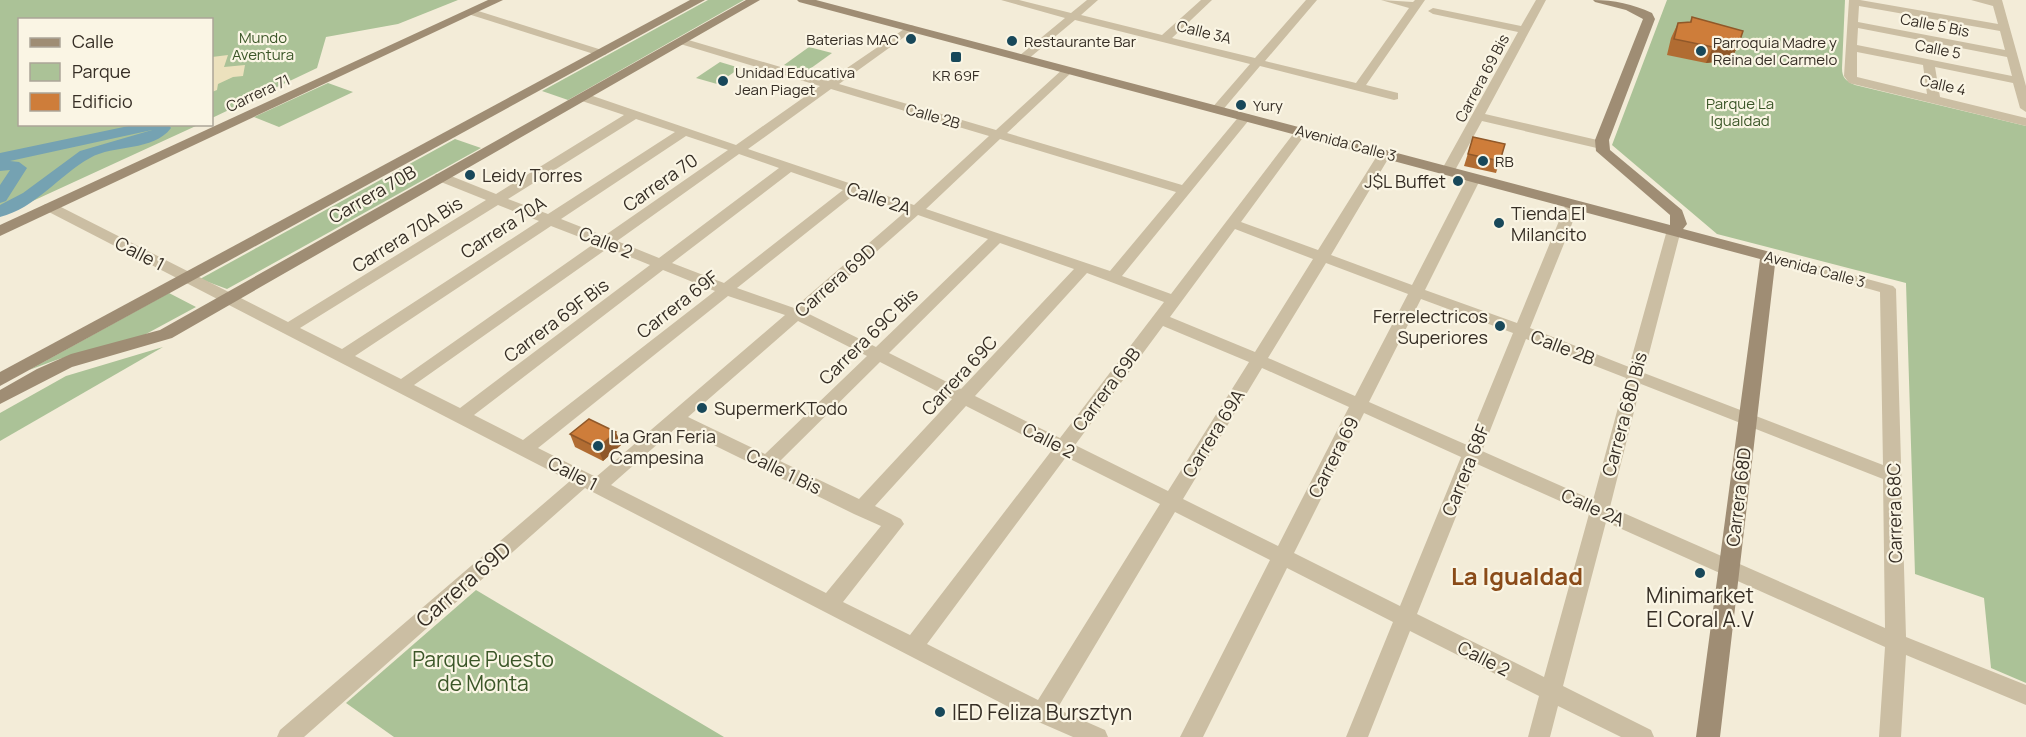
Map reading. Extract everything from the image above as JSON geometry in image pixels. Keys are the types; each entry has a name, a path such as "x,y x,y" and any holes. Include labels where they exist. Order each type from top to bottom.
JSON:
{"street":[{"name":"Carrera 71","path":"0,231 497,0"},
{"name":"Carrera 70B","path":"0,380 699,0"},
{"name":"Carrera 70B","path":"0,398 67,362 166,334 754,0"},
{"name":"Avenida Calle 3","path":"803,0 1674,230 1888,289"},
{"name":"Calle 3A","path":"1006,0 1394,96"},
{"path":"1023,58 1093,0"},
{"path":"1164,39 1207,0"},
{"path":"1217,109 1312,0"},
{"path":"1359,87 1418,3 1386,0"},
{"name":"Carrera 69 Bis","path":"1449,171 1541,0"},
{"path":"1599,0 1641,10 1648,15 1649,19 1601,145"},
{"path":"1976,0 1998,2 2026,108"},
{"path":"1851,47 1854,1 2005,29"},
{"path":"1433,11 1525,30"},
{"path":"472,12 601,53"},
{"name":"Calle 5 Bis","path":"1852,24 2012,55"},
{"name":"Carrera 70","path":"402,386 910,28"},
{"name":"Calle 2B","path":"681,41 1185,190"},
{"name":"Calle 5","path":"1851,47 2019,81"},
{"name":"Calle 4","path":"1851,47 1850,76 1853,80 2026,122"},
{"path":"1928,62 1934,100"},
{"name":"Carrera 69D","path":"288,737 591,483 674,418 796,314 916,210 1068,70"},
{"name":"Calle 2A","path":"583,97 1084,267 1173,300"},
{"name":"Carrera 70A Bis","path":"289,328 635,114"},
{"path":"1478,116 1601,145 1607,155 1677,213 1679,224 1674,230"},
{"path":"1113,278 1245,117"},
{"name":"Carrera 70A","path":"343,356 685,131"},
{"name":"Carrera 69B","path":"913,647 1301,132"},
{"name":"Carrera 69A","path":"1042,713 1385,154"},
{"name":"Carrera 69F Bis","path":"461,416 789,167"},
{"name":"Calle 2","path":"441,177 727,290 796,314 1643,737"},
{"name":"Carrera 69","path":"1191,737 1474,178"},
{"name":"Carrera 69F","path":"525,448 853,189"},
{"name":"Carrera 68F","path":"1357,737 1573,204"},
{"name":"Calle 1","path":"50,207 1083,734"},
{"name":"Calle 2B","path":"1232,223 1634,374 1893,476"},
{"name":"Carrera 68D Bis","path":"1539,737 1674,230"},
{"name":"Carrera 69C Bis","path":"767,463 997,238"},
{"name":"Carrera 68D","path":"1708,737 1768,256"},
{"name":"Carrera 69C","path":"861,508 1084,267"},
{"name":"Carrera 68C","path":"1888,289 1896,642 1890,737"},
{"name":"Calle 2A","path":"1160,319 1360,404 1896,642 2026,695"},
{"name":"Calle 1 Bis","path":"674,418 894,524 829,605"}],"green space":[{"name":"Mundo Aventura","path":"0,0 458,0 398,24 326,37 317,68 213,118 213,18 18,18 18,126 196,126 0,216"},
{"path":"708,0 744,0 568,100 542,91"},
{"name":"Parque La Igualdad","path":"1667,0 1845,0 1842,71 1849,82 2026,126 2026,683 1991,668 1984,598 1915,574 1906,283 1717,234 1612,145"},
{"path":"809,47 832,53 807,71 784,65"},
{"path":"720,62 740,68 717,84 696,78"},
{"path":"328,83 353,92 279,127 254,117"},
{"path":"455,139 481,148 227,289 200,279"},
{"path":"169,293 196,307 135,340 59,359 29,370"},
{"path":"163,347 0,441 0,413 66,376"},
{"name":"Parque Puesto de Monta","path":"476,590 724,737 394,737 346,703"}],"shaded area":[{"path":"228,55 224,67 245,65 243,76 233,77 218,84 217,90 213,92 213,57"}],"building":[{"path":"1692,17 1743,31 1739,43 1713,47 1674,39 1678,23 1691,22"},
{"path":"1473,137 1505,144 1500,161 1468,154"},
{"path":"589,419 616,432 598,448 570,434"}],"waterway":[{"path":"0,158 152,126"},
{"path":"0,212 29,196 85,154 155,136 164,128 159,126"},
{"path":"0,166 13,165 19,168 0,198"}],"place":[{"name":"Baterias MAC","path":"911,39"},
{"name":"Restaurante Bar","path":"1012,41"},
{"name":"Parroquia Madre y Reina del Carmelo","path":"1701,51"},
{"name":"KR 69F","path":"956,57"},
{"name":"Unidad Educativa Jean Piaget","path":"723,81"},
{"name":"Yury","path":"1241,105"},
{"name":"RB","path":"1483,161"},
{"name":"Leidy Torres","path":"470,175"},
{"name":"J$L Buffet","path":"1458,181"},
{"name":"Tienda El Milancito","path":"1499,223"},
{"name":"Ferrelectricos Superiores","path":"1500,326"},
{"name":"SupermerKTodo","path":"702,408"},
{"name":"La Gran Feria Campesina","path":"598,446"},
{"name":"Minimarket El Coral A.V","path":"1700,573"},
{"name":"IED Feliza Bursztyn","path":"940,712"}],"district":[{"name":"La Igualdad","path":"1517,575"}]}
